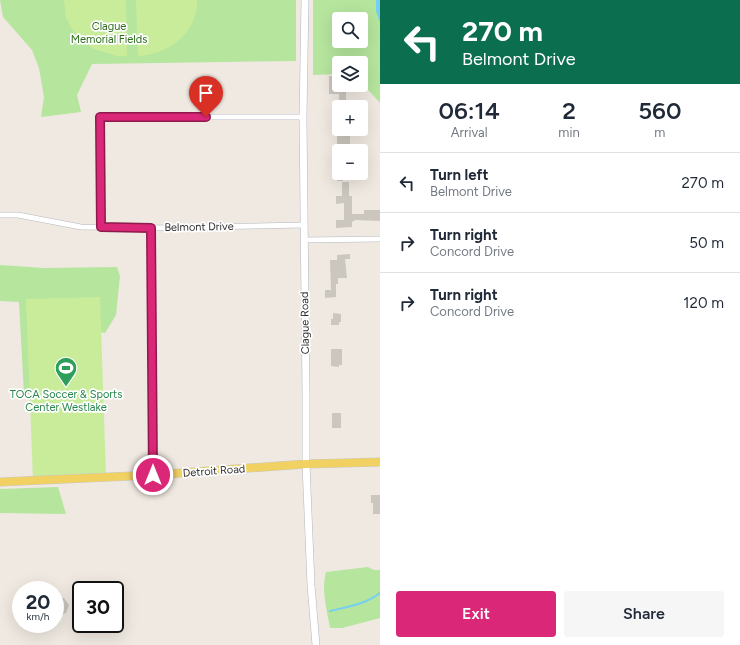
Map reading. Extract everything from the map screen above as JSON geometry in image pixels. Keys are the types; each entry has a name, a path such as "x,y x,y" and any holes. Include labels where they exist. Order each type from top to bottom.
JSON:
{"main road":[{"name":"Clague Road","path":"306,0 303,117 306,464 310,585 316,645"},
{"name":"Detroit Road","path":"0,482 153,475 306,464 380,462"}],"street":[{"path":"101,227 100,117 303,117"},
{"name":"Belmont Drive","path":"0,215 18,215 81,227 151,228 304,225"},
{"path":"151,228 153,475"},
{"path":"304,240 380,240"}],"green space":[{"name":"Clague Memorial Fields","path":"0,0 296,0 296,61 92,64 77,95 81,112 41,117 44,97 39,68 32,50 3,17"},
{"name":"Clague Memorial Fields","path":"64,0 126,0 127,56 118,56 93,49 73,31 66,18"},
{"path":"136,0 197,0 196,12 187,32 170,47 149,55 138,56"},
{"path":"313,0 380,0 380,103 368,90 368,56 332,56 332,74 313,75"},
{"path":"0,265 44,268 117,267 120,276 116,315 105,333 38,320 43,393 24,394 19,302 0,301"},
{"name":"TOCA Soccer & Sports Center Westlake","path":"100,297 106,477 33,481 26,299"},
{"path":"58,487 66,514 0,513 0,489"},
{"path":"368,567 374,570 380,570 380,618 342,628 330,628 324,593 326,572"}],"water":[{"path":"376,0 380,0 380,23 376,11"}],"building":[{"path":"329,76 332,76 332,92 346,92 346,100 339,100 339,94 329,94"},
{"path":"337,136 350,136 350,144 337,144"},
{"path":"342,182 349,182 349,196 352,196 352,214 364,214 364,210 380,210 380,221 355,220 352,222 352,227 336,228 336,220 344,220 344,203 336,204 336,196 342,196"},
{"path":"350,254 350,259 345,259 347,278 338,278 338,284 336,284 336,297 325,298 325,290 331,290 330,260 337,260 337,255"},
{"path":"333,313 341,314 341,322 339,322 339,325 331,325"},
{"path":"331,349 342,349 342,365 339,365 339,367 331,366"},
{"path":"332,413 341,413 341,428 332,428"},
{"path":"371,495 380,495 380,514 373,514"},
{"path":"64,598 69,605 66,613 64,614"}],"waterway":[{"path":"330,611 369,600 380,593"}],"place":[{"name":"TOCA Soccer & Sports Center Westlake","path":"66,388"}],"route":[{"path":"153,475 151,228 101,227 100,117 206,117"}]}
